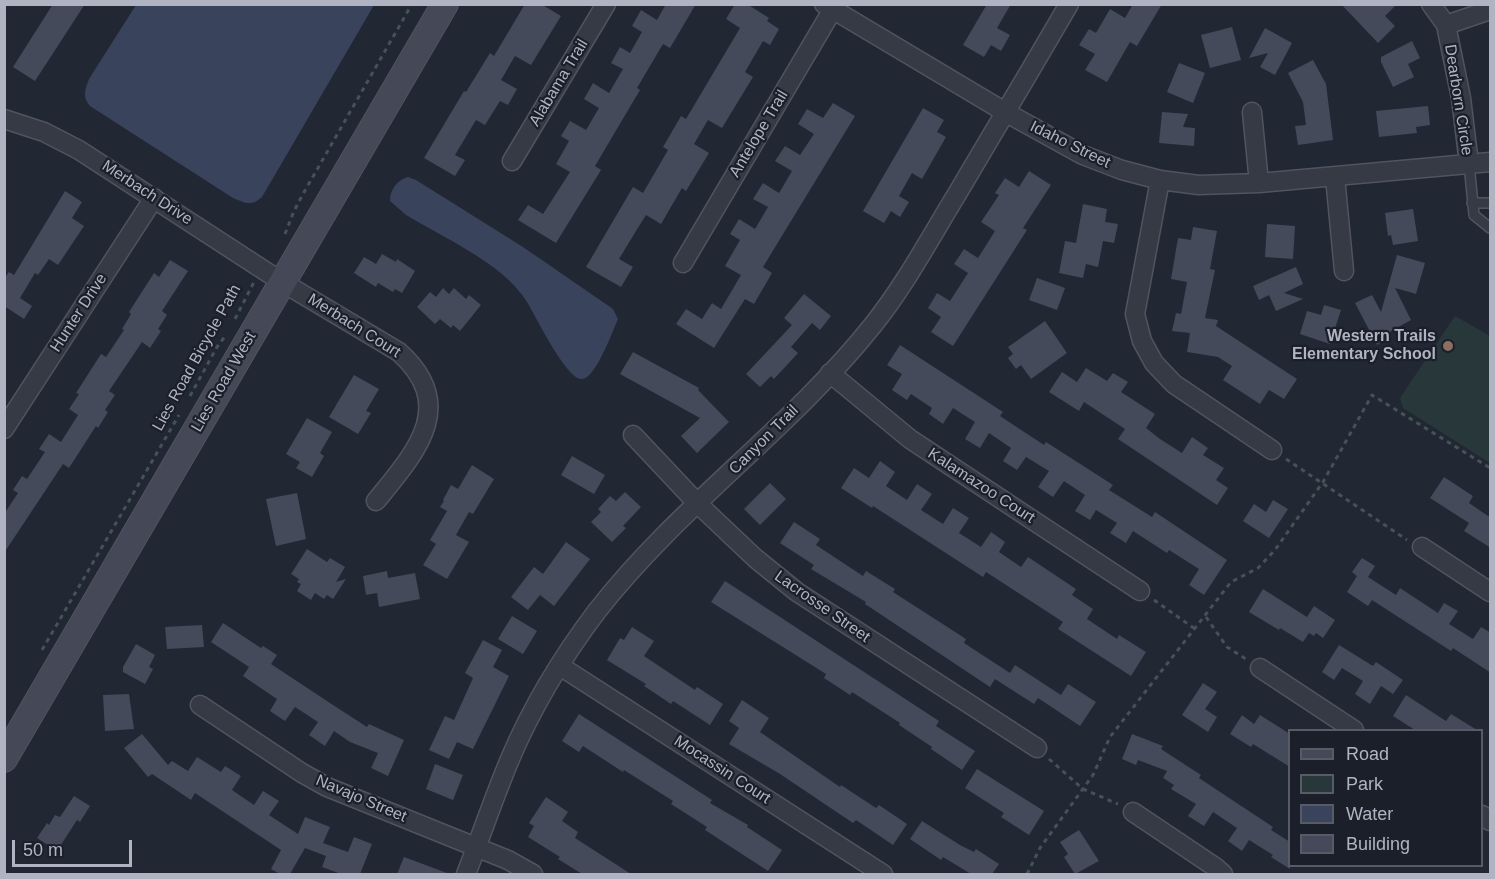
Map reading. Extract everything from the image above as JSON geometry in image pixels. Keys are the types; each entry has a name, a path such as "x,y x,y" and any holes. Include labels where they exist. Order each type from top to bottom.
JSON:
{"street":[{"name":"Lies Road West","path":"4,759 272,275 445,4"},
{"name":"Alabama Trail","path":"512,161 606,4"},
{"name":"Canyon Trail","path":"466,874 514,750 545,690 596,613 663,537 830,372 874,324 909,274 1069,4"},
{"name":"Dearborn Circle","path":"1431,4 1446,25 1461,98 1469,164"},
{"name":"Idaho Street","path":"831,6 1005,112 1083,155 1122,170 1160,180 1198,185 1259,183 1491,162"},
{"name":"Antelope Trail","path":"683,263 831,6"},
{"path":"1446,25 1491,10"},
{"path":"1252,112 1259,183"},
{"name":"Merbach Drive","path":"4,119 63,140 272,275"},
{"path":"1335,177 1344,271"},
{"path":"1160,180 1135,314 1142,341 1154,363 1174,384 1272,450"},
{"name":"Hunter Drive","path":"4,429 154,198"},
{"name":"Merbach Court","path":"272,275 399,352 411,363 429,393 423,434 409,461 376,501"},
{"name":"Kalamazoo Court","path":"830,372 910,440 1140,591"},
{"name":"Lacrosse Street","path":"633,435 698,504 755,558 797,592 1037,748"},
{"path":"1422,547 1491,592"},
{"name":"Mocassin Court","path":"560,666 883,874"},
{"path":"1260,668 1352,729"},
{"name":"Navajo Street","path":"200,705 327,787 508,860 533,874"},
{"path":"1133,812 1222,874"}],"lane":[{"path":"1469,164 1474,215 1491,228"},
{"path":"1472,203 1491,203"}],"path":[{"path":"284,238 303,194 412,4"},
{"name":"Lies Road Bicycle Path","path":"234,322 246,293 272,275"},
{"name":"Lies Road Bicycle Path","path":"39,655 217,347 228,332"},
{"path":"1027,874 1040,848 1093,775 1110,736 1206,617 1231,582 1258,568 1275,550 1322,483 1372,395 1491,468"},
{"path":"1272,450 1398,536 1422,547"},
{"path":"1140,591 1196,629"},
{"path":"1206,617 1227,647 1260,668"},
{"path":"1037,748 1083,789 1133,812"}],"green space":[{"path":"1455,316 1490,336 1490,463 1403,408 1400,398"}],"water":[{"path":"136,5 374,5 262,197 255,202 248,203 233,198 87,103 85,93 89,79"},
{"path":"408,177 523,247 613,309 618,319 598,364 592,372 581,379 568,369 527,302 504,276 472,253 406,215 390,201 395,186"}],"building":[{"path":"53,4 85,4 35,81 13,67"},
{"path":"525,4 541,4 561,16 531,65 515,56 501,80 517,89 508,105 500,101 485,125 476,120 455,155 465,160 455,176 424,158 464,91 466,92 490,53 494,56"},
{"path":"666,4 696,4 670,48 663,44 637,88 640,90 595,166 601,170 556,243 518,220 528,205 543,214 570,172 556,164 569,141 561,136 570,121 586,130 599,108 584,99 593,83 609,93 623,69 611,63 620,47 630,53 642,32 632,26 641,10 657,20"},
{"path":"735,4 747,4 769,18 767,21 779,29 770,45 763,41 745,72 753,77 722,128 708,120 694,144 709,153 686,191 682,188 661,224 646,215 636,231 619,259 633,267 621,287 586,267 633,187 643,193 668,150 663,147 681,116 686,119 740,28 726,19"},
{"path":"987,4 1011,4 997,28 1010,35 1001,51 991,45 984,57 963,45"},
{"path":"1133,4 1162,4 1137,46 1130,42 1107,82 1085,70 1095,54 1079,45 1089,29 1096,33 1110,9 1125,18"},
{"path":"1341,4 1397,4 1385,16 1395,26 1378,43"},
{"path":"1232,27 1241,60 1210,68 1201,35"},
{"path":"1265,28 1292,43 1275,75 1260,67 1268,53 1249,58"},
{"path":"1412,41 1420,58 1408,64 1414,77 1393,87 1381,62 1381,57"},
{"path":"1313,60 1326,84 1333,140 1298,145 1295,126 1306,125 1303,102 1288,73"},
{"path":"1179,63 1205,73 1193,103 1167,92"},
{"path":"833,103 855,116 763,267 772,273 754,304 745,299 714,348 676,324 686,309 702,319 712,303 721,309 741,275 725,266 740,240 730,234 739,219 755,229 768,207 753,199 763,183 779,193 792,171 775,161 785,146 800,155 814,134 798,124 807,109 823,118"},
{"path":"1428,106 1430,125 1416,127 1417,133 1379,137 1376,111"},
{"path":"923,108 944,120 937,132 946,137 922,179 912,173 899,196 909,202 900,217 891,211 884,223 863,211"},
{"path":"1162,112 1188,114 1183,127 1195,128 1194,146 1159,143"},
{"path":"1029,171 1051,185 1023,228 1027,230 953,346 931,332 941,317 928,308 937,293 950,301 968,273 954,264 964,249 978,258 995,231 981,222 999,195 995,193 1005,178 1019,187"},
{"path":"65,191 82,202 72,218 84,226 58,265 49,259 38,275 35,273 20,298 32,306 24,319 4,306 4,279 9,272 14,275"},
{"path":"1083,204 1107,209 1105,222 1118,224 1114,243 1103,241 1098,267 1086,264 1083,278 1059,273 1065,241 1076,243"},
{"path":"1413,209 1418,241 1393,245 1391,235 1388,236 1385,213"},
{"path":"1267,224 1295,226 1293,259 1265,257"},
{"path":"1193,227 1217,231 1210,269 1215,270 1205,318 1218,320 1216,326 1297,379 1284,399 1269,390 1260,404 1223,380 1232,366 1218,357 1187,352 1190,333 1172,331 1176,313 1181,314 1187,282 1171,279 1178,238 1191,240"},
{"path":"382,254 396,262 397,259 415,271 402,293 395,289 393,292 378,283 376,287 354,273 364,257 376,264"},
{"path":"1397,255 1425,263 1416,294 1395,288 1411,320 1391,331 1387,339 1377,345 1355,303 1372,295 1381,312"},
{"path":"170,260 188,271 162,311 167,315 158,329 161,331 150,348 142,342 109,391 115,395 105,410 108,412 98,428 96,426 69,468 63,464 4,553 4,514 18,493 13,490 22,476 27,479 45,452 39,449 49,434 61,442 78,415 69,409 79,394 76,393 101,354 106,357 124,330 122,329 131,314 129,312 154,273 159,277"},
{"path":"1296,267 1303,284 1284,293 1303,299 1276,311 1269,295 1259,300 1253,286"},
{"path":"1037,278 1065,288 1057,310 1029,300"},
{"path":"443,288 449,294 454,288 466,299 469,295 481,305 460,331 453,325 451,328 440,319 435,324 417,307 430,292 436,297"},
{"path":"804,294 831,316 820,330 812,323 791,347 798,353 774,379 771,376 760,387 746,374 792,325 784,318"},
{"path":"1324,305 1341,310 1330,344 1300,334 1307,311 1321,315"},
{"path":"1045,321 1067,353 1031,379 1021,365 1016,369 1008,358 1013,354 1008,347"},
{"path":"900,345 1003,412 1000,416 1044,445 1046,442 1113,485 1109,490 1152,517 1155,512 1227,560 1204,595 1189,585 1199,569 1169,550 1167,553 1133,531 1126,543 1110,533 1117,523 1096,510 1090,520 1075,511 1085,495 1064,481 1053,497 1038,487 1049,471 1026,457 1017,470 1003,461 1011,448 989,433 980,448 965,439 975,422 953,408 943,424 929,414 932,408 911,394 907,400 892,390 902,374 887,365"},
{"path":"633,352 699,388 698,390 729,422 697,453 681,436 700,418 620,374"},
{"path":"1086,368 1107,381 1113,373 1128,382 1121,392 1155,414 1146,428 1160,439 1182,453 1192,437 1208,448 1203,455 1224,468 1216,480 1228,488 1217,505 1118,439 1125,429 1084,402 1079,411 1049,392 1062,372 1077,382"},
{"path":"354,375 379,389 366,411 371,413 358,434 329,417"},
{"path":"307,418 332,432 320,453 324,456 312,477 296,468 300,462 286,454"},
{"path":"572,456 605,475 594,494 561,475"},
{"path":"880,461 895,472 886,486 907,500 917,484 932,494 921,510 943,524 953,508 969,518 959,533 981,547 991,532 1005,542 999,552 1021,567 1028,557 1076,589 1072,595 1093,609 1087,619 1117,639 1119,635 1146,652 1131,676 1058,629 1063,622 986,572 983,577 841,488 854,468 869,478"},
{"path":"472,465 494,479 473,514 469,512 456,535 469,542 447,579 423,565 436,544 430,540 447,511 440,507 443,500 451,485 458,489"},
{"path":"1444,477 1473,496 1469,503 1491,518 1491,548 1464,531 1469,523 1430,498"},
{"path":"770,483 786,499 760,525 744,509"},
{"path":"625,492 641,507 623,526 626,528 612,542 591,522 601,512 598,509 610,496 616,501"},
{"path":"297,493 306,539 276,546 266,499"},
{"path":"1273,500 1288,509 1269,538 1243,521 1254,504 1266,512"},
{"path":"794,522 820,539 816,545 863,576 866,571 895,589 893,592 966,639 964,643 1010,673 1015,665 1061,695 1068,684 1096,702 1080,726 1038,698 1034,704 995,679 990,687 865,604 866,602 811,569 814,565 780,543"},
{"path":"566,542 590,559 554,606 540,595 528,610 511,597 534,567 543,574"},
{"path":"307,549 327,562 330,558 345,567 336,582 346,579 333,599 327,595 324,599 315,593 311,600 297,591 301,584 297,582 299,579 291,574"},
{"path":"1362,558 1375,566 1368,577 1396,595 1400,588 1438,613 1444,603 1458,611 1449,624 1473,639 1481,627 1491,633 1491,673 1453,648 1451,651 1372,600 1368,606 1347,592 1357,576 1352,572"},
{"path":"387,571 388,578 415,573 420,599 379,607 377,593 366,595 363,576"},
{"path":"725,581 939,721 936,726 975,751 962,770 899,725 900,723 852,692 850,695 824,678 826,674 711,602"},
{"path":"1263,589 1307,617 1314,606 1335,620 1323,638 1316,633 1314,636 1309,633 1303,642 1249,612"},
{"path":"512,616 537,631 523,654 498,639"},
{"path":"223,623 261,648 263,646 277,655 271,664 367,727 369,724 404,740 388,776 371,768 378,753 350,742 334,731 325,746 309,735 318,722 295,707 285,721 270,711 277,699 243,676 249,667 211,642"},
{"path":"202,625 204,647 167,649 165,627"},
{"path":"632,627 654,641 644,656 695,690 697,687 723,704 710,725 673,701 671,704 644,686 646,684 607,660 620,638 624,640"},
{"path":"483,640 502,650 493,667 509,676 473,749 457,742 449,759 429,750 445,716 454,720 473,678 465,673"},
{"path":"136,644 155,655 149,667 153,669 145,684 123,672 123,667"},
{"path":"1339,645 1373,666 1376,662 1403,680 1393,694 1381,686 1370,704 1355,694 1363,681 1342,668 1334,680 1322,672"},
{"path":"1203,683 1217,692 1205,709 1217,717 1208,732 1182,715"},
{"path":"129,694 134,729 105,731 103,695"},
{"path":"1406,695 1446,721 1451,714 1475,729 1413,729 1393,716"},
{"path":"742,700 769,718 760,732 840,787 841,785 876,808 879,805 907,824 893,845 856,820 853,823 780,774 729,744 739,728 729,721"},
{"path":"579,714 712,800 710,803 748,825 747,827 782,850 768,871 705,830 707,827 671,804 673,801 624,770 623,772 583,746 579,752 562,741"},
{"path":"1242,715 1254,724 1260,715 1288,733 1288,766 1253,744 1251,747 1230,734"},
{"path":"142,734 168,765 172,761 188,771 197,757 221,772 225,766 241,776 232,790 254,805 263,791 279,801 269,815 298,834 305,817 330,827 323,843 348,852 354,837 372,844 360,874 341,874 322,867 326,856 305,848 290,874 280,874 271,869 281,850 195,793 191,800 152,774 148,777 124,748"},
{"path":"1132,734 1163,746 1161,749 1201,775 1199,778 1273,827 1271,830 1288,841 1288,867 1290,869 1249,840 1242,851 1228,841 1237,828 1213,812 1204,826 1188,816 1196,804 1171,789 1174,785 1163,778 1167,771 1138,760 1136,765 1122,759"},
{"path":"435,764 463,775 453,800 426,789"},
{"path":"977,769 1044,811 1029,835 1001,817 1004,813 965,788"},
{"path":"74,796 90,806 80,822 77,820 57,851 37,838 55,815 60,817"},
{"path":"546,797 568,812 562,821 578,832 575,838 631,874 582,874 528,837 534,826 529,823"},
{"path":"922,821 960,845 974,852 976,849 999,864 992,874 971,874 943,857 941,860 910,839"},
{"path":"1079,830 1099,861 1075,874 1064,857 1068,854 1060,842"},
{"path":"404,857 447,873 447,874 397,874"}],"place":[{"name":"Western Trails Elementary School","path":"1448,346"}]}
